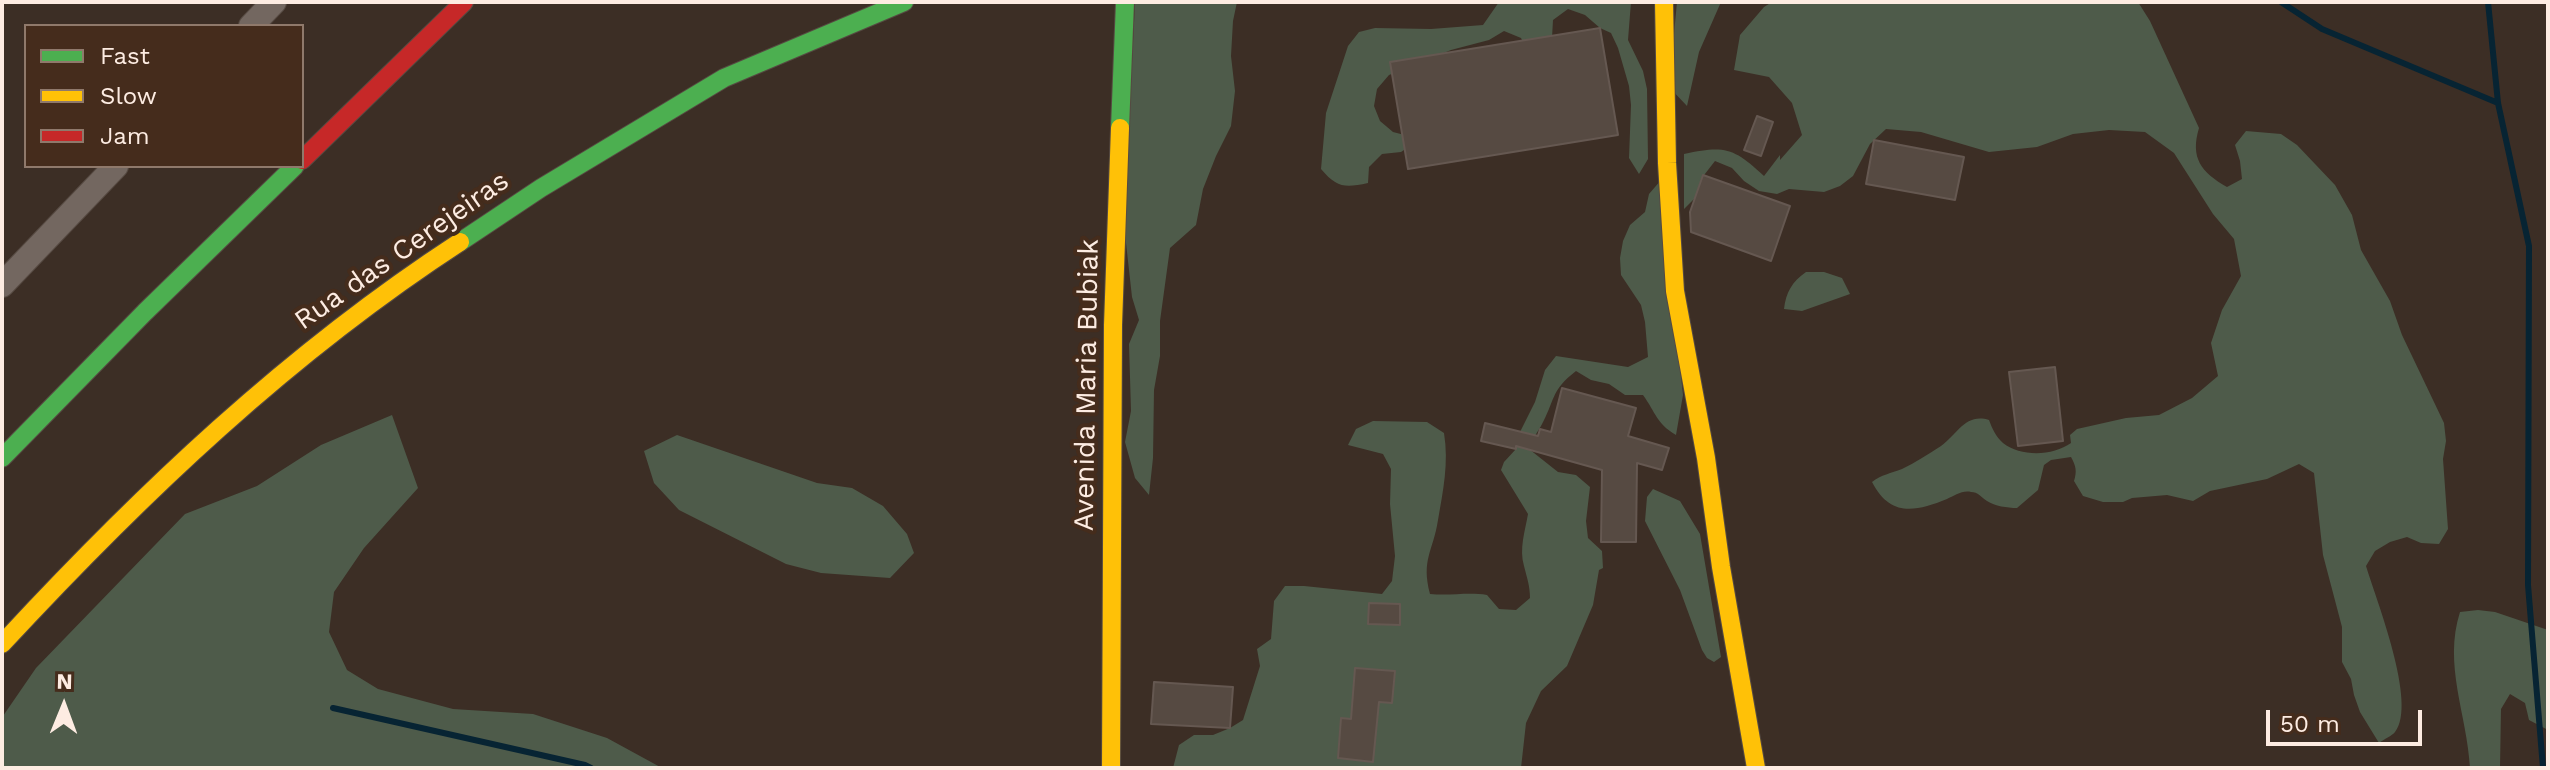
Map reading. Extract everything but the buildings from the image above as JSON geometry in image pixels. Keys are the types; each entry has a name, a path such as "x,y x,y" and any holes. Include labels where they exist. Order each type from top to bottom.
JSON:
{"main road":[{"path":"304,158 464,2"},
{"name":"Rua das Cerejeiras","path":"2,644 81,559 190,453 305,353 421,267 529,196 724,78 904,2"},
{"name":"Avenida Maria Bubiak","path":"1111,768 1113,325 1125,2"},
{"path":"1664,2 1667,163 1675,291 1706,458 1721,567 1756,768"},
{"path":"2,458 293,168"}],"street":[{"path":"253,24 274,2"},
{"path":"2,285 114,168"}],"green space":[{"path":"1135,2 1237,2 1231,56 1235,91 1231,126 1203,189 1196,225 1170,248 1154,390 1149,495 1135,478 1125,442 1131,411 1129,344 1139,320 1132,297 1124,225"},
{"path":"1499,2 1631,2 1628,40 1643,71 1647,89 1648,159 1639,174 1629,158 1631,105 1618,48 1611,33 1585,15 1568,9 1553,20 1551,56 1529,54 1521,38 1504,31 1489,40 1451,50 1389,75 1377,89 1374,106 1380,121 1393,132 1420,139 1401,152 1382,154 1369,167 1368,183 1342,185 1321,169 1326,113 1348,46 1359,32 1375,28 1431,29 1483,25"},
{"path":"1677,2 1721,2 1699,52 1687,106 1669,87"},
{"path":"1772,2 2138,2 2150,21 2199,128 2197,156 2210,176 2227,187 2242,179 2235,145 2246,131 2281,134 2297,145 2335,185 2352,215 2361,250 2390,301 2402,335 2444,423 2446,441 2443,459 2448,529 2439,544 2421,543 2407,537 2390,542 2375,551 2366,566 2399,676 2401,718 2394,733 2379,743 2360,712 2351,679 2342,662 2342,627 2323,555 2314,473 2299,464 2267,479 2210,491 2193,501 2167,495 2103,502 2083,496 2074,481 2076,469 2071,457 2051,460 2044,465 2038,490 2017,508 1994,504 1976,493 1968,492 1924,507 1904,508 1895,506 1879,493 1872,482 1922,458 1974,419 1989,420 1998,438 2010,448 2037,453 2071,443 2070,435 2077,429 2126,418 2159,415 2192,398 2218,376 2211,343 2222,310 2241,276 2234,239 2213,214 2174,153 2145,132 2109,130 2073,134 2037,147 1989,152 1921,132 1886,129 1870,144 1853,176 1840,186 1824,192 1789,189 1777,194 1759,191 1732,168 1715,161 1701,179 1696,197 1684,209 1684,154 1728,151 1745,159 1764,176 1780,155 1780,160 1802,135 1792,103 1769,77 1734,70 1740,35"},
{"path":"1661,180 1683,395 1676,435 1660,422 1643,395 1625,395 1609,384 1591,380 1576,371 1557,391 1531,443 1529,449 1558,472 1576,475 1590,487 1586,521 1588,538 1602,551 1603,568 1599,570 1593,605 1567,666 1541,691 1526,723 1521,768 1173,768 1179,745 1194,735 1213,735 1243,720 1260,666 1257,649 1271,639 1274,601 1285,586 1382,594 1392,581 1395,556 1390,504 1391,469 1383,454 1348,445 1356,429 1373,421 1427,422 1444,433 1443,488 1427,564 1430,594 1487,595 1499,609 1516,610 1530,598 1522,553 1528,514 1501,470 1516,449 1545,370 1556,356 1628,367 1648,357 1641,305 1621,275 1620,258 1630,225 1645,212 1649,194"},
{"path":"1806,272 1824,272 1842,278 1850,294 1802,311 1784,309 1790,288"},
{"path":"392,415 418,488 364,548 334,592 329,632 347,670 378,689 453,709 533,714 607,738 662,768 2,768 3,716 36,668 185,514 257,486 321,445"},
{"path":"677,435 817,483 852,488 883,506 907,534 914,553 890,578 821,573 786,564 679,510 654,483 644,451"},
{"path":"1653,489 1680,501 1700,534 1721,657 1714,662 1702,650 1680,590 1645,521 1647,497"},
{"path":"2460,612 2495,612 2548,630 2548,730 2529,720 2525,703 2510,694 2501,709 2500,768 2470,768 2455,670 2455,632"}],"waterway":[{"path":"2281,2 2322,29 2498,103"},
{"path":"2488,2 2498,103 2529,246 2528,585 2543,768"},
{"path":"333,708 591,768"}],"traffic: fast":[{"path":"460,242 541,188 724,78 904,2"},
{"path":"1120,128 1125,2"},
{"path":"2,458 145,312 293,168"}],"traffic: slow":[{"path":"1664,2 1667,163 1675,291 1706,458 1721,567 1756,768"},
{"path":"1111,768 1113,325 1120,128"},
{"path":"2,644 108,534 219,429 335,331 460,242"}],"traffic: jam":[{"path":"304,158 464,2"}]}
